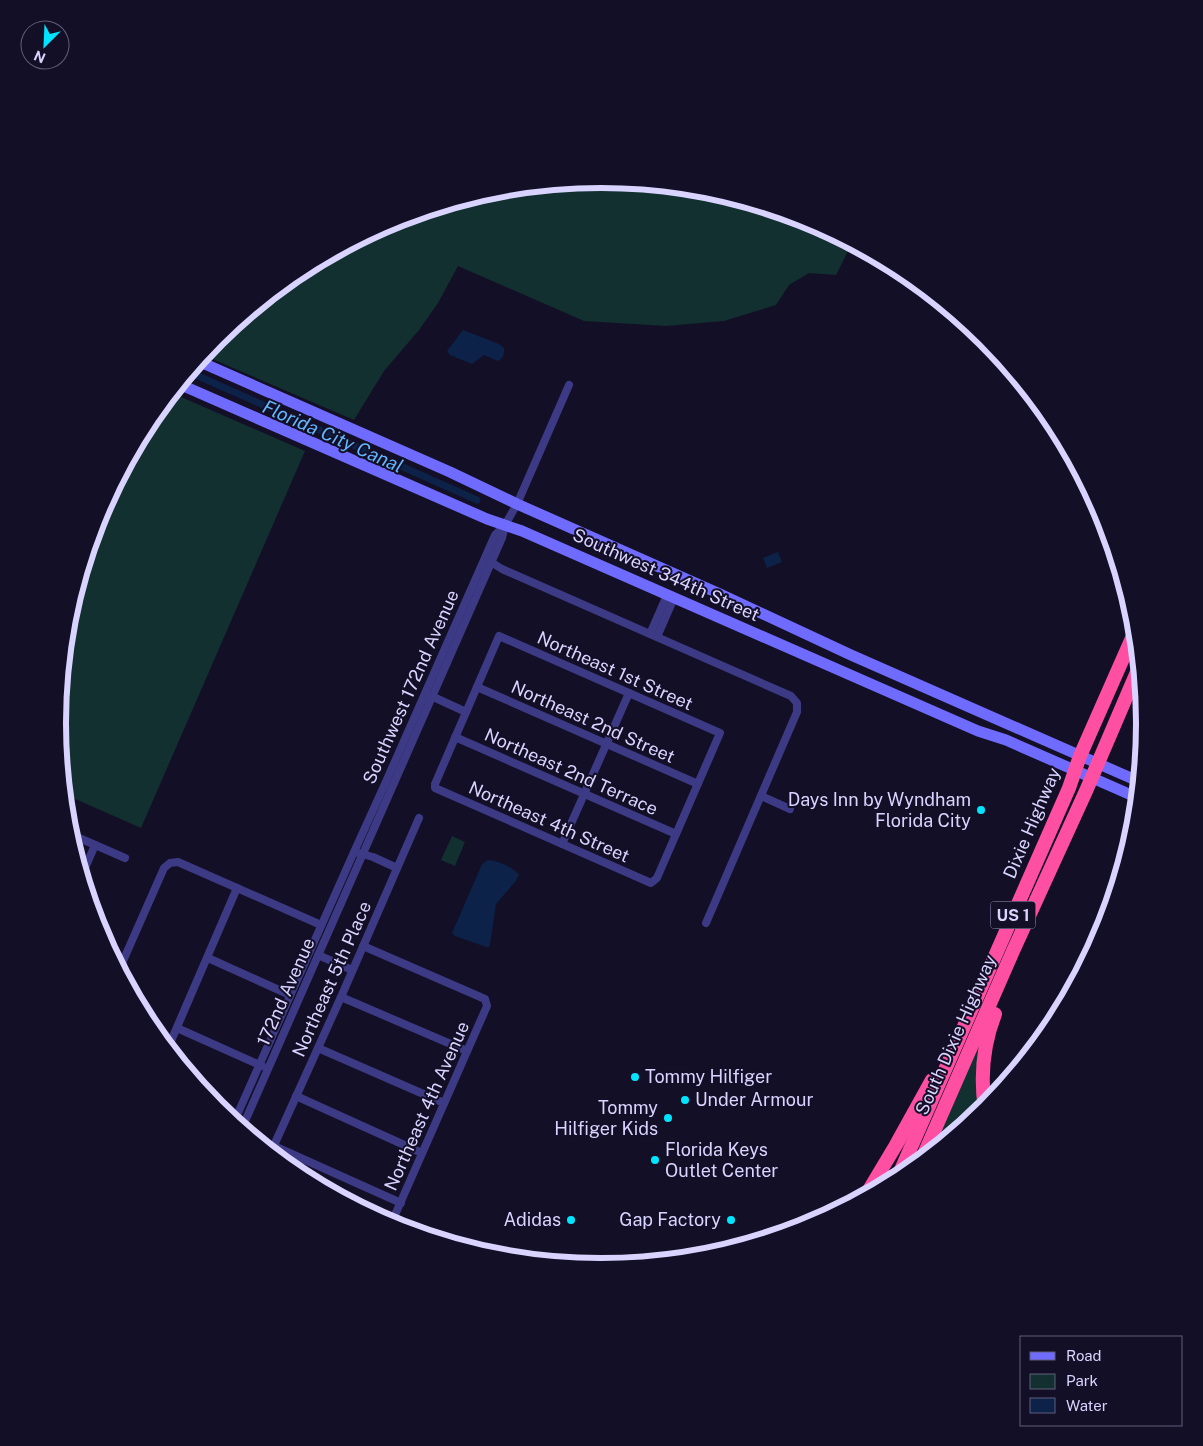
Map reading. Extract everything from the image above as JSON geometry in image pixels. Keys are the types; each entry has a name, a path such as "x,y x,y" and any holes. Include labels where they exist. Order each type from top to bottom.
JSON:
{"highway":[{"name":"Dixie Highway","path":"950,1059 1130,642"},
{"name":"Dixie Highway","path":"1025,924 1135,677"},
{"name":"South Dixie Highway","path":"927,1148 1025,924"},
{"path":"984,1097 982,1072 986,1039 994,1014 1023,943 1025,924"},
{"name":"South Dixie Highway","path":"903,1165 950,1059"},
{"path":"872,1185 938,1069 950,1059"}],"main road":[{"name":"Southwest 344th Street","path":"205,364 450,472 851,655 1134,779"},
{"name":"Southwest 344th Street","path":"186,386 487,519 522,531 844,673 1132,795"},
{"path":"844,673 851,655"}],"street":[{"name":"Southwest 172nd Avenue","path":"348,865 491,562 502,538 505,525 517,504 569,385"},
{"name":"Southwest 172nd Avenue","path":"357,868 494,534 505,525"},
{"path":"491,562 502,569 795,699 798,708 797,712 706,923"},
{"path":"653,635 671,596"},
{"name":"Northeast 1st Street","path":"477,687 499,636 629,693 720,733 698,784"},
{"path":"455,737 477,687"},
{"name":"Northeast 2nd Street","path":"477,687 698,784"},
{"path":"562,844 629,693"},
{"path":"429,695 466,712"},
{"name":"Northeast 4th Street","path":"455,737 435,788 650,883 660,871 676,834"},
{"name":"Northeast 2nd Terrace","path":"455,737 676,834"},
{"path":"676,834 698,784"},
{"path":"761,796 790,809"},
{"name":"Northeast 5th Place","path":"273,1146 419,818"},
{"path":"79,838 125,858"},
{"path":"85,866 94,845"},
{"path":"354,852 397,868"},
{"path":"122,962 164,868 170,863 178,862 321,925"},
{"name":"172nd Avenue","path":"237,1114 348,865"},
{"name":"172nd Avenue","path":"245,1121 357,868"},
{"path":"171,1041 237,888"},
{"name":"Northeast 4th Avenue","path":"363,946 485,999 487,1006 394,1217"},
{"path":"318,955 352,970"},
{"path":"208,958 290,995"},
{"path":"341,997 467,1051"},
{"path":"177,1028 269,1069"},
{"path":"318,1048 444,1102"},
{"path":"296,1096 422,1153"},
{"path":"285,1155 400,1203"}],"green space":[{"path":"566,189 637,189 671,192 740,206 806,228 849,249 836,275 809,273 789,285 776,305 724,321 666,326 584,321 458,266 438,303 419,330 384,371 354,420 210,358 249,321 304,278 334,259 365,243 429,216 497,198 532,192"},
{"path":"178,396 305,451 141,828 72,797 67,758 67,688 71,653 84,584 107,518 121,486 138,455"},
{"path":"452,836 465,842 455,866 441,860"},
{"path":"978,1042 982,1043 983,1098 937,1140"}],"water":[{"path":"463,330 499,344 504,348 503,357 498,361 484,355 472,364 450,355 447,351"},
{"path":"778,552 782,562 767,568 763,558"},
{"path":"488,860 505,865 519,875 496,904 490,945 486,947 455,936 452,933 482,864"}],"waterway":[{"name":"Florida City Canal","path":"195,375 477,500"}],"place":[{"name":"Days Inn by Wyndham Florida City","path":"981,810"},
{"name":"Tommy Hilfiger","path":"635,1077"},
{"name":"Under Armour","path":"685,1100"},
{"name":"Tommy Hilfiger Kids","path":"668,1118"},
{"name":"Florida Keys Outlet Center","path":"655,1160"},
{"name":"Adidas","path":"571,1220"},
{"name":"Gap Factory","path":"731,1220"}]}
